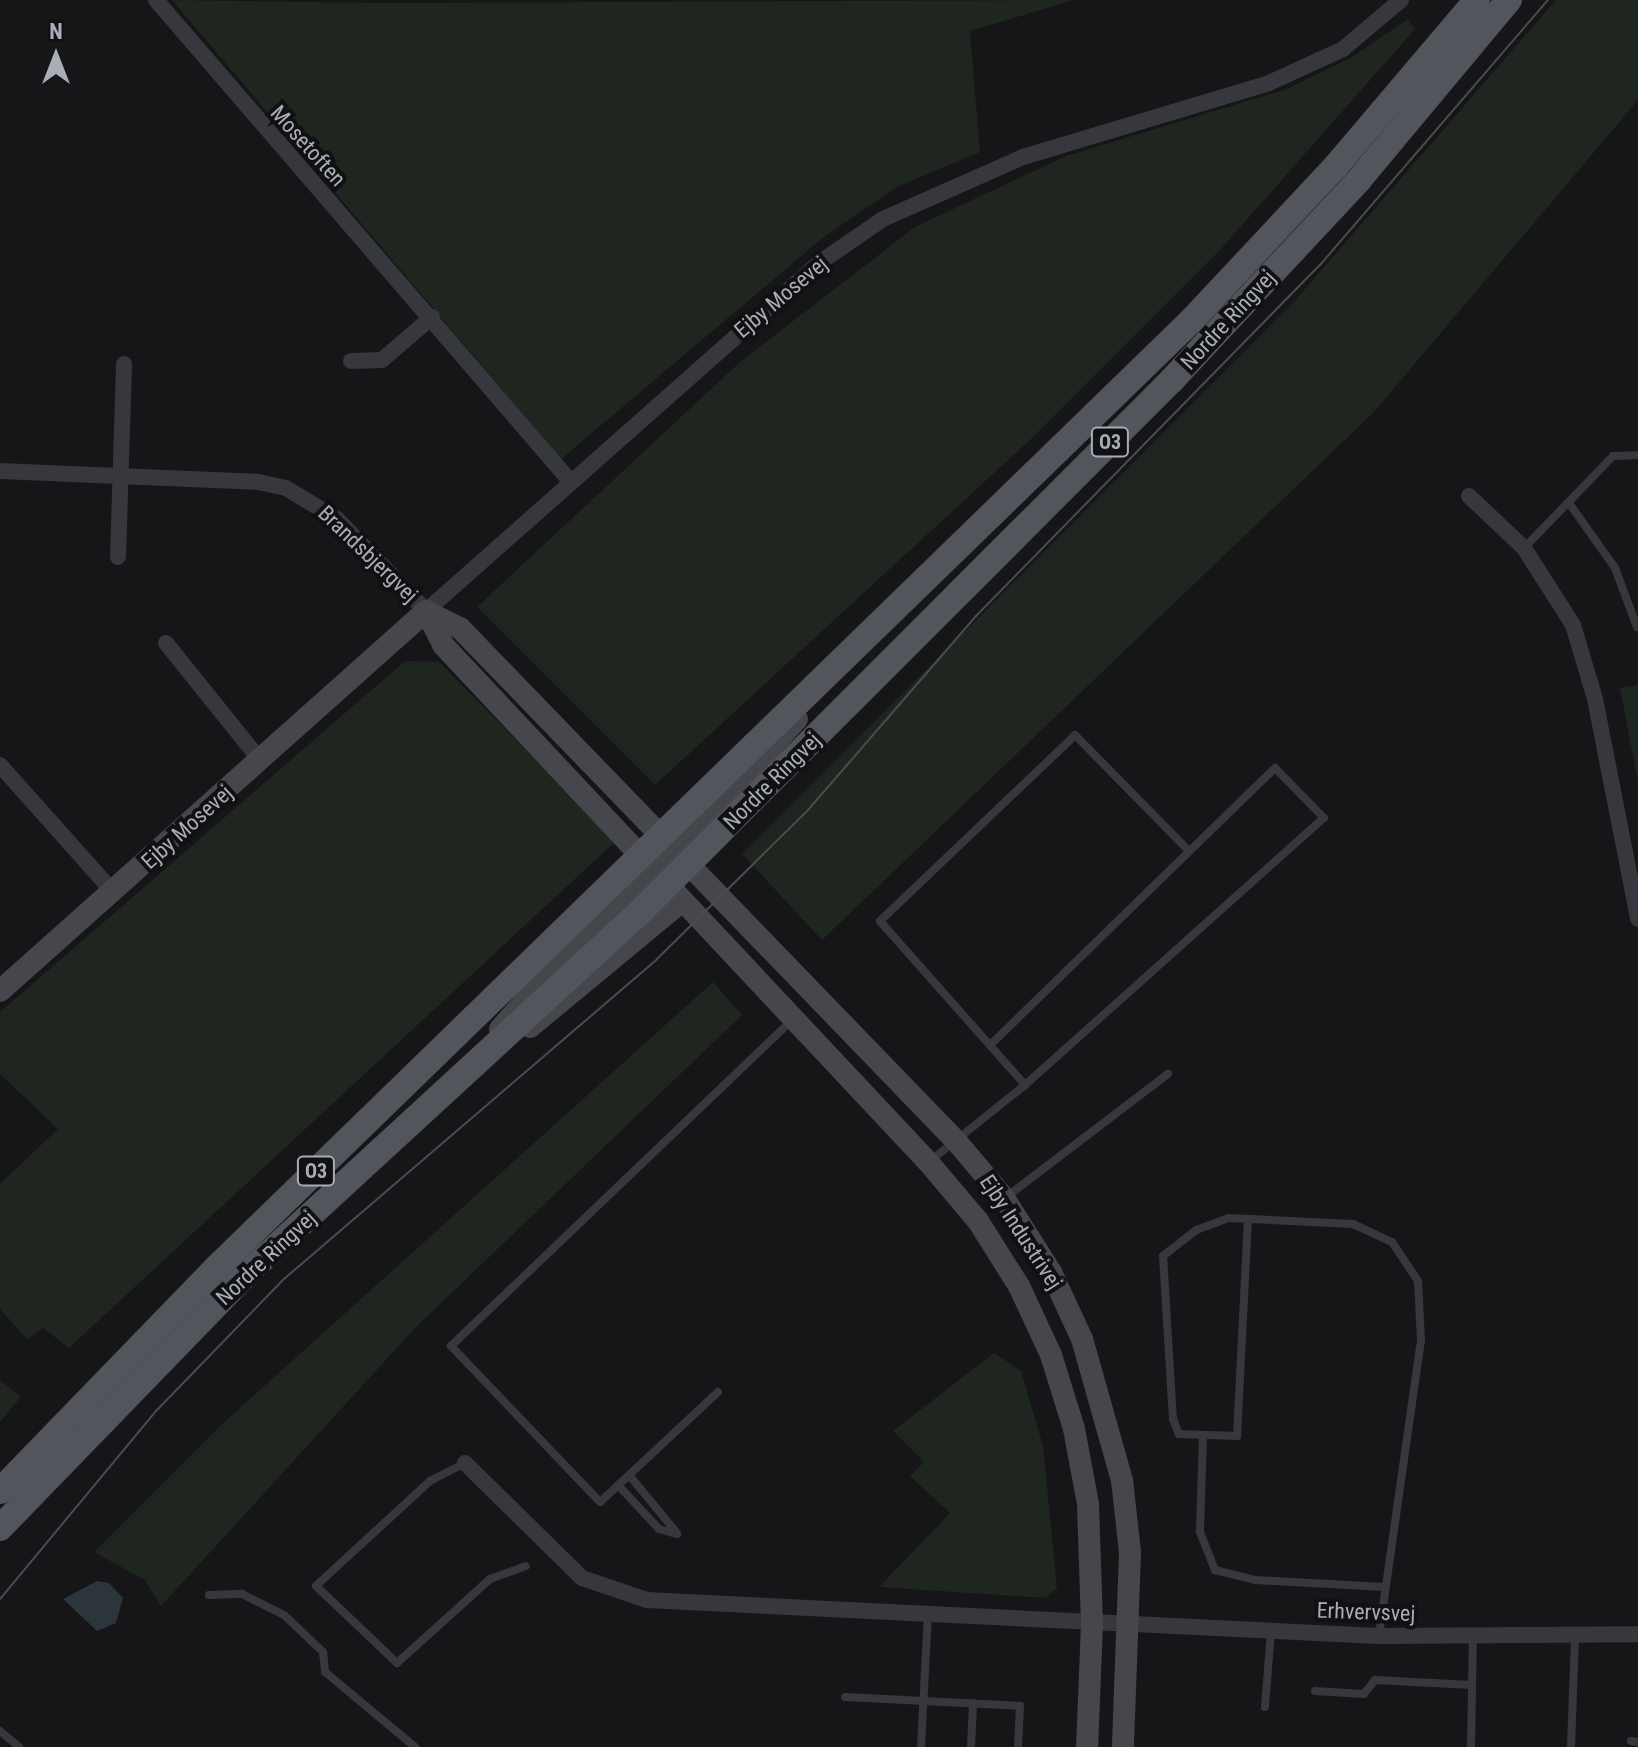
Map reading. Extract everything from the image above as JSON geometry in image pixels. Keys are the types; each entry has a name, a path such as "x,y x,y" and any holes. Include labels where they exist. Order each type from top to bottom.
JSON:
{"main road":[{"name":"Nordre Ringvej","path":"0,1528 243,1277 465,1075 659,879 676,850 851,653 1266,245 1477,0"},
{"name":"Nordre Ringvej","path":"0,1491 216,1268 659,879 676,850 1171,381 1358,181 1509,0"}],"street":[{"name":"Mosetoften","path":"156,0 210,69 432,317 570,481"},
{"name":"Ejby Mosevej","path":"0,991 261,761 570,481 819,263 883,219 1034,153 1269,83 1343,49 1401,0"},
{"path":"351,361 382,360 432,317"},
{"path":"118,557 124,364"},
{"name":"Brandsbjergvej","path":"0,471 258,482 286,488 337,519 426,611 443,645 616,826 659,879"},
{"path":"1469,496 1524,548 1553,587 1585,660 1638,919"},
{"name":"Brandsbjergvej","path":"426,611 460,628 676,850"},
{"path":"166,643 261,761"},
{"path":"0,765 113,892"},
{"name":"Ejby Industrivej","path":"676,850 957,1142 1004,1198 1057,1286 1106,1409 1124,1495 1129,1624 1123,1747"},
{"name":"Ejby Industrivej","path":"659,879 929,1163 978,1221 1019,1286 1051,1355 1074,1429 1088,1504 1092,1624 1087,1747"},
{"path":"465,1463 582,1578 647,1600 1092,1624"},
{"name":"Erhvervsvej","path":"1092,1624 1271,1629 1378,1636 1575,1637 1638,1634"}],"lane":[{"path":"1524,548 1613,456 1638,455"},
{"path":"1569,503 1615,568 1637,627"},
{"path":"1025,1085 880,921 1075,735 1189,851"},
{"path":"929,1163 1025,1085 1324,818 1275,768 991,1044"},
{"path":"718,1392 600,1502 451,1346 792,1019"},
{"path":"1004,1198 1168,1074"},
{"path":"1248,1219 1237,1436 1179,1434 1173,1419 1163,1256 1196,1230 1229,1218 1353,1224 1392,1242 1418,1281 1421,1340 1378,1636"},
{"path":"1203,1435 1200,1532 1215,1570 1255,1580 1385,1587"},
{"path":"465,1463 430,1481 316,1586 397,1663 490,1579 526,1566"},
{"path":"618,1485 659,1529 677,1534 629,1475"},
{"path":"209,1595 242,1594 284,1615 323,1652 325,1672 415,1747"},
{"path":"921,1747 928,1615"},
{"path":"1265,1707 1271,1629"},
{"path":"1471,1747 1473,1637"},
{"path":"1571,1747 1575,1637"},
{"path":"1315,1691 1364,1694 1375,1680 1472,1685"},
{"path":"845,1697 1020,1706 1018,1747"},
{"path":"971,1747 973,1703"},
{"path":"0,1731 17,1745"}],"shaded area":[{"path":"172,0 382,3 1074,0 970,31 980,152 899,186 825,236 561,459"},
{"path":"1556,0 1638,0 1638,100 1373,413 822,940 742,854 1292,304"},
{"path":"1408,19 1415,29 1220,250 1032,438 655,785 477,607 740,362 915,227 1066,156 1287,89 1352,57"},
{"path":"405,661 439,662 616,841 69,1348 43,1328 27,1339 0,1309 0,1184 58,1129 0,1074 0,1012"},
{"path":"1638,685 1638,783 1620,688"},
{"path":"713,982 742,1015 415,1328 161,1606 145,1580 94,1552 221,1425"},
{"path":"994,1353 1021,1371 1043,1446 1057,1588 1046,1598 879,1587 950,1513 910,1476 924,1462 893,1431"},
{"path":"0,1380 21,1397 0,1422"},
{"path":"97,1581 109,1583 123,1598 116,1623 97,1631 63,1599"}],"tram line":[{"path":"0,1599 157,1410 284,1279 657,959 808,810 976,616 1320,265 1548,0"}]}
